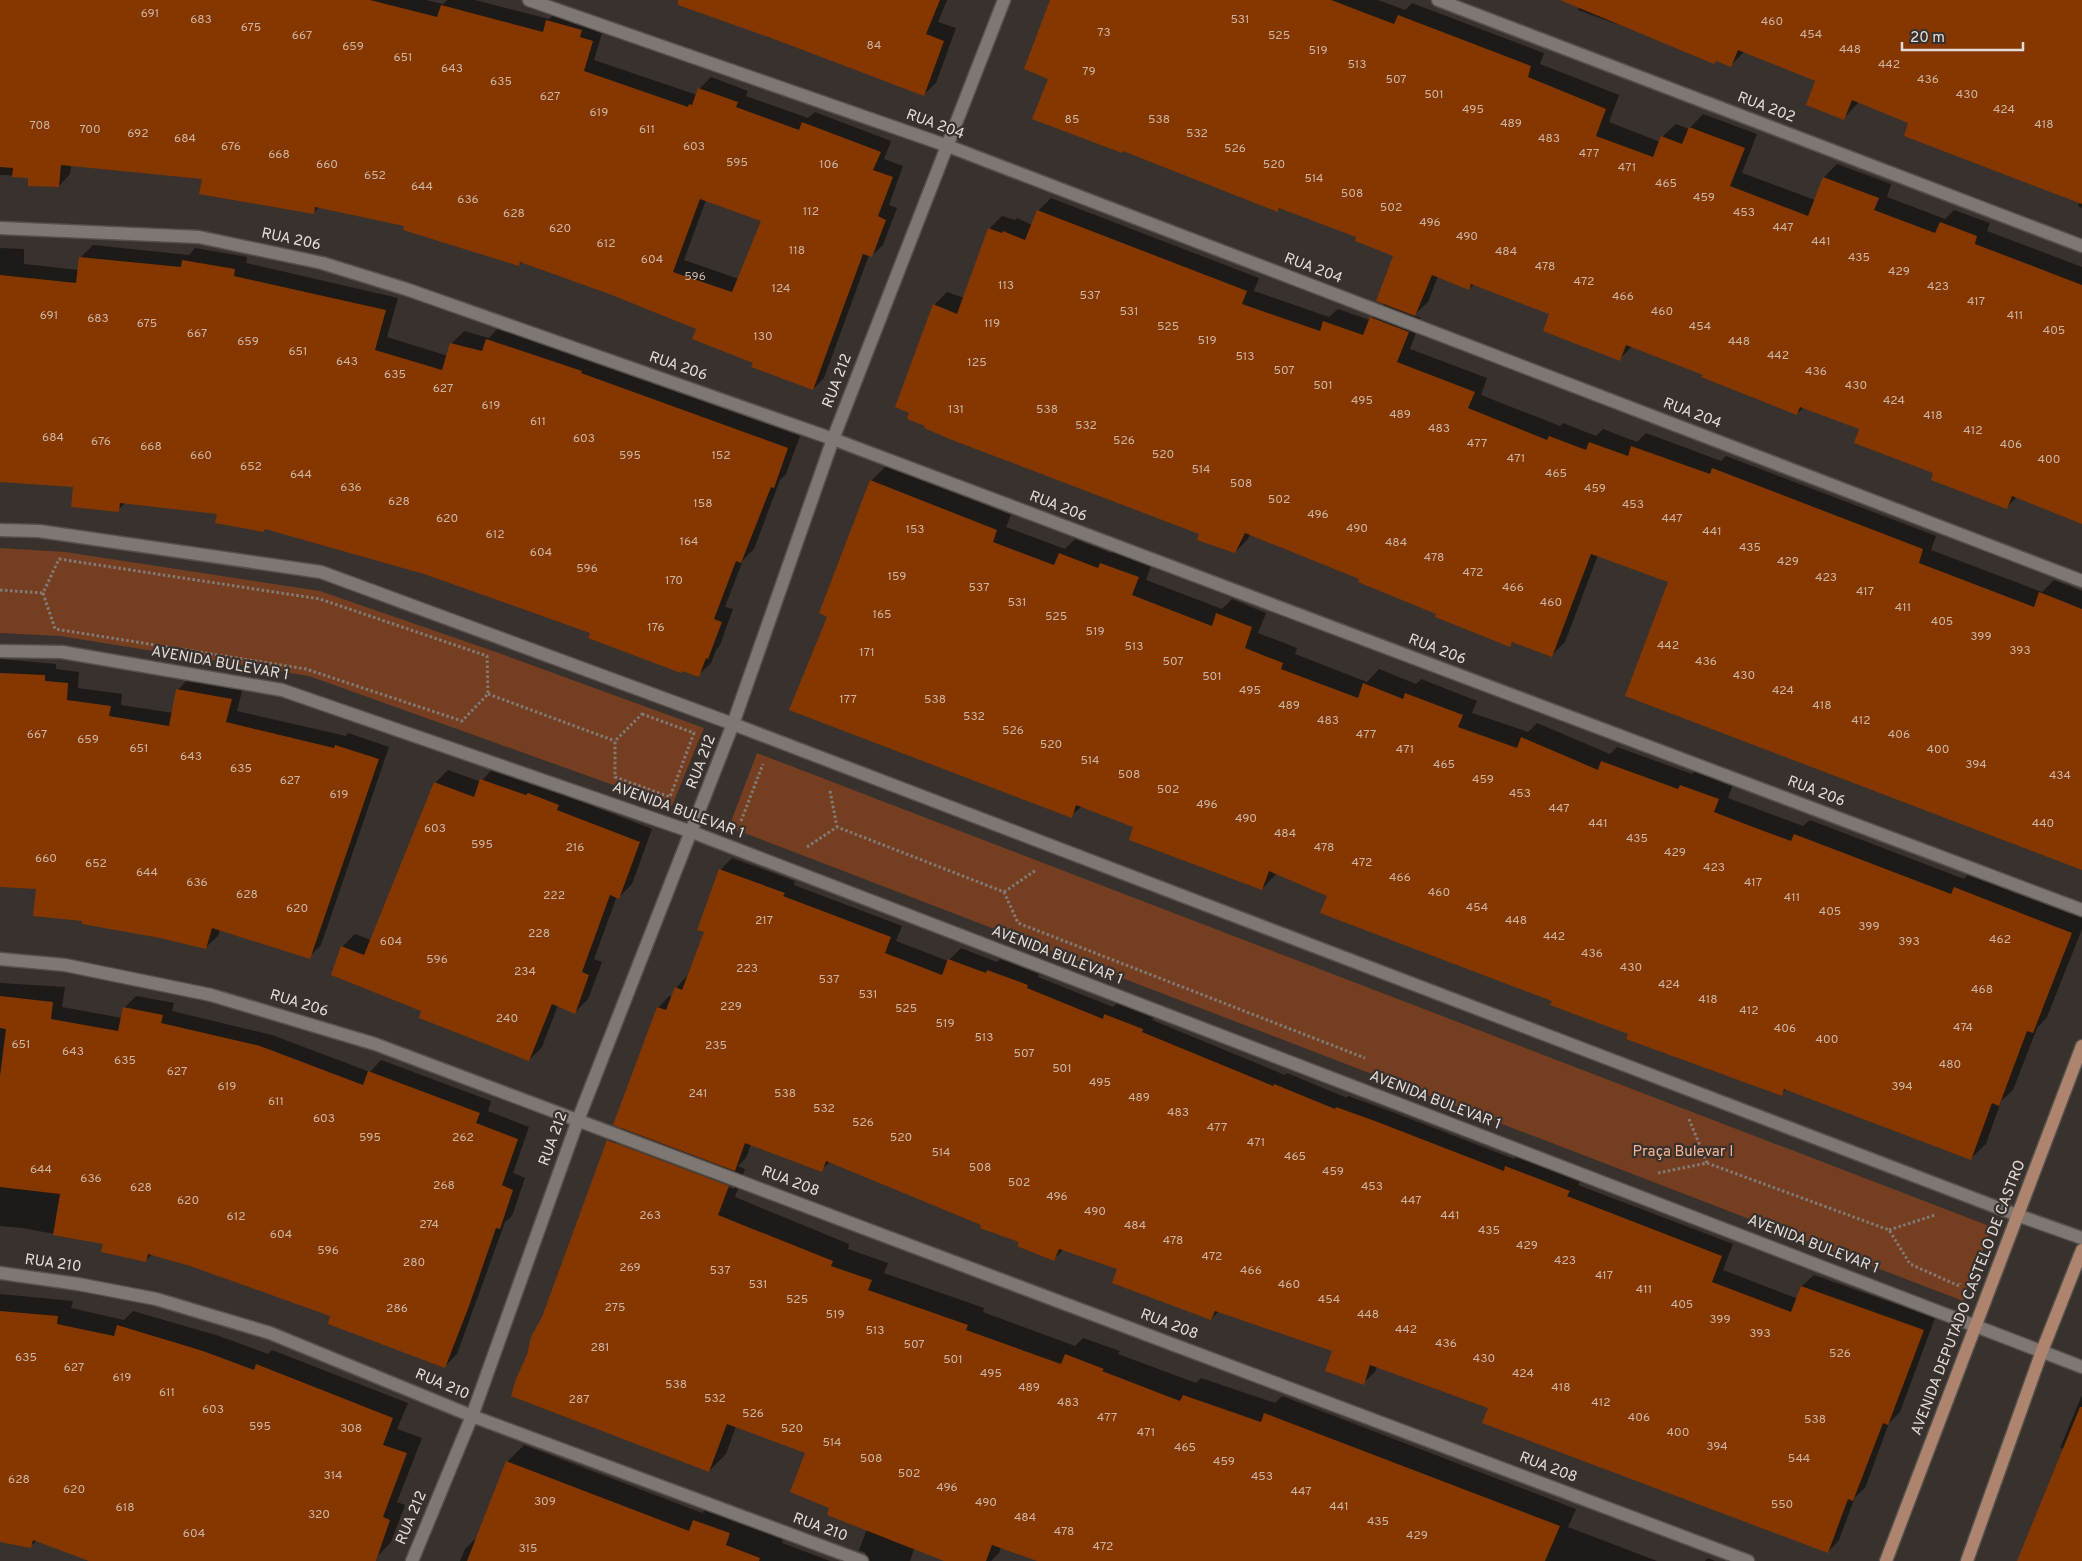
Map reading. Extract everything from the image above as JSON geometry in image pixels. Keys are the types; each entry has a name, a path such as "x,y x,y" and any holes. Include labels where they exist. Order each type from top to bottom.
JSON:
{"main road":[{"name":"AVENIDA DEPUTADO CASTELO DE CASTRO","path":"1886,1561 2082,1046"},
{"path":"1967,1561 2042,1351 2082,1250"}],"street":[{"name":"RUA 204","path":"528,0 948,146 2082,581"},
{"name":"RUA 212","path":"412,1561 472,1416 578,1120 733,724 833,439 1004,0"},
{"name":"RUA 202","path":"1438,0 2082,246"},
{"name":"RUA 206","path":"0,228 199,237 322,263 406,289 833,439 2082,910"},
{"path":"0,530 39,531 321,572 733,724 2017,1215 2082,1238"},
{"name":"AVENIDA BULEVAR 1","path":"0,651 62,652 282,690 692,832 2082,1367"},
{"name":"RUA 206","path":"0,959 65,966 211,995 376,1044 578,1120"},
{"name":"RUA 208","path":"578,1120 1748,1561"},
{"name":"RUA 210","path":"0,1273 78,1284 156,1299 270,1333 472,1416 862,1561"}],"path":[{"path":"0,590 43,593 60,559 320,599 487,656 488,694 615,741"},
{"path":"642,714 694,733 670,797 615,777 615,741 642,714"},
{"path":"741,823 763,763 771,767"},
{"path":"822,786 830,790 837,827"},
{"path":"806,848 837,827"},
{"path":"837,827 1004,892 1018,923 1371,1060"},
{"path":"1649,1169 1658,1173 1707,1163 1889,1230 1910,1264 1959,1286 1962,1277"},
{"path":"1889,1230 1933,1214 1941,1217"}],"green space":[{"path":"0,548 65,552 320,591 496,652 704,728 672,806 309,676 60,636 0,633"},
{"name":"Praça Bulevar I","path":"757,753 1992,1227 1963,1301 729,827"}],"building":[{"path":"0,0 370,0 437,17 441,5 543,32 546,20 582,30 580,37 593,41 584,71 688,107 689,104 692,105 698,88 738,102 736,107 799,130 802,122 881,152 873,170 893,177 878,216 886,220 872,257 863,254 813,390 751,367 753,363 692,339 696,329 612,295 520,262 519,266 403,230 404,226 315,207 314,214 199,194 202,179 61,165 59,187 28,186 28,178 12,177 13,168 0,167","holes":["700,199 761,221 732,292 673,272"]},
{"path":"678,0 940,0 926,34 944,41 924,96 678,5"},
{"path":"1050,0 1331,0 1394,24 1398,15 1531,66 1528,77 1606,109 1596,136 1653,157 1661,136 1682,144 1689,127 1745,148 1730,186 1808,216 1823,177 1879,198 1874,210 1935,233 1940,222 1977,236 1975,244 2082,285 2082,524 2012,496 2007,509 1931,480 1933,473 1854,443 1859,429 1800,407 1797,415 1626,345 1620,361 1543,331 1549,314 1471,284 1469,290 1432,275 1415,316 1376,301 1393,256 1355,241 1356,237 1279,208 1278,212 1123,151 1122,153 1032,119 1048,79 1024,69"},
{"path":"1560,0 2082,0 2082,204 1904,136 1908,123 1852,100 1844,120 1806,105 1815,81 1738,50 1731,67 1716,61 1714,64"},
{"path":"1037,210 1247,291 1242,304 1320,331 1323,321 1363,335 1370,317 1409,332 1397,362 1475,392 1468,408 1547,440 1549,436 1586,450 1589,442 1628,456 1631,446 1710,474 1712,468 1923,549 1919,563 2034,607 2039,592 2082,609 2082,870 1625,696 1668,582 1591,554 1552,657 1512,642 1510,647 1435,617 1436,614 1358,582 1359,579 1245,533 1235,553 1197,540 1199,534 952,440 907,419 909,413 895,407 933,304 957,314 988,228 1002,233 1003,231 1025,240"},
{"path":"79,257 181,267 182,260 235,269 234,276 386,310 375,350 442,370 450,343 482,351 486,339 582,371 581,373 788,448 774,488 771,487 741,563 736,561 714,619 722,622 699,677 682,671 681,673 588,638 590,633 424,574 265,529 264,532 215,523 217,514 120,503 119,512 71,507 73,487 0,482 0,275 76,283"},
{"path":"870,480 997,530 993,542 1054,565 1059,553 1098,568 1100,563 1139,577 1132,595 1212,626 1216,613 1252,627 1245,648 1283,663 1281,669 1358,698 1363,683 1403,699 1405,693 1463,715 1458,727 1517,748 1521,737 1598,770 1601,761 1678,789 1680,785 1719,799 1714,812 1753,827 1791,841 1794,834 1951,894 1954,887 2072,933 2033,1033 2027,1031 1999,1106 1992,1103 1971,1160 1784,1089 1782,1096 1626,1039 1628,1034 1550,1005 1552,1001 1320,913 1327,896 1269,871 1262,890 1129,840 1133,827 1076,805 1072,818 789,710 827,617 819,613"},
{"path":"0,673 45,675 45,681 68,683 67,700 111,706 109,716 169,726 176,689 232,699 226,722 334,748 335,745 379,759 310,959 212,928 206,949 160,938 82,924 82,921 33,916 36,889 0,887"},
{"path":"480,779 526,795 528,793 559,805 557,810 640,842 619,899 610,895 582,972 589,975 575,1014 552,1004 529,1061 419,1018 421,1011 331,975 341,946 364,955 434,782 474,797"},
{"path":"719,869 785,893 783,896 891,937 885,953 942,975 948,959 986,973 987,970 1028,985 1027,988 1103,1019 1104,1014 1143,1029 1142,1032 1273,1086 1274,1084 1335,1109 1336,1107 1375,1121 1504,1171 1505,1166 1570,1191 1567,1196 1722,1256 1712,1282 1791,1312 1801,1286 1924,1330 1888,1425 1883,1423 1853,1501 1848,1499 1828,1553 1482,1423 1488,1408 1370,1365 1364,1385 1325,1371 1332,1351 1215,1311 1211,1320 1112,1283 1117,1269 1059,1249 1054,1261 1017,1246 1019,1242 980,1228 981,1225 826,1161 822,1172 745,1143 735,1171 613,1125 657,1007 666,1010 675,987 682,990 704,932 697,930"},
{"path":"0,996 53,1002 51,1019 118,1031 123,1007 163,1015 161,1023 260,1046 363,1085 368,1071 480,1113 476,1123 518,1139 502,1185 513,1190 500,1229 496,1228 445,1368 328,1324 330,1316 190,1266 148,1254 146,1262 101,1252 103,1244 53,1235 60,1194 0,1187 0,1076 6,1029 0,1028"},
{"path":"607,1140 729,1186 718,1215 833,1261 831,1266 872,1280 868,1290 968,1325 966,1330 1061,1364 1065,1354 1104,1369 1102,1371 1180,1401 1183,1395 1261,1422 1264,1413 1560,1526 1545,1561 1037,1561 992,1545 986,1561 944,1561 827,1515 829,1508 790,1492 805,1453 727,1424 709,1472 511,1396 516,1379 527,1355 531,1337 542,1317"},
{"path":"0,1311 58,1316 57,1324 114,1336 117,1325 203,1351 254,1370 256,1364 393,1418 383,1445 407,1453 383,1517 390,1520 376,1561 89,1561 33,1540 31,1548 0,1542"},
{"path":"2080,1407 2082,1407 2082,1561 2017,1561"},
{"path":"506,1461 689,1531 693,1520 730,1533 726,1545 760,1558 759,1561 467,1561"}]}
